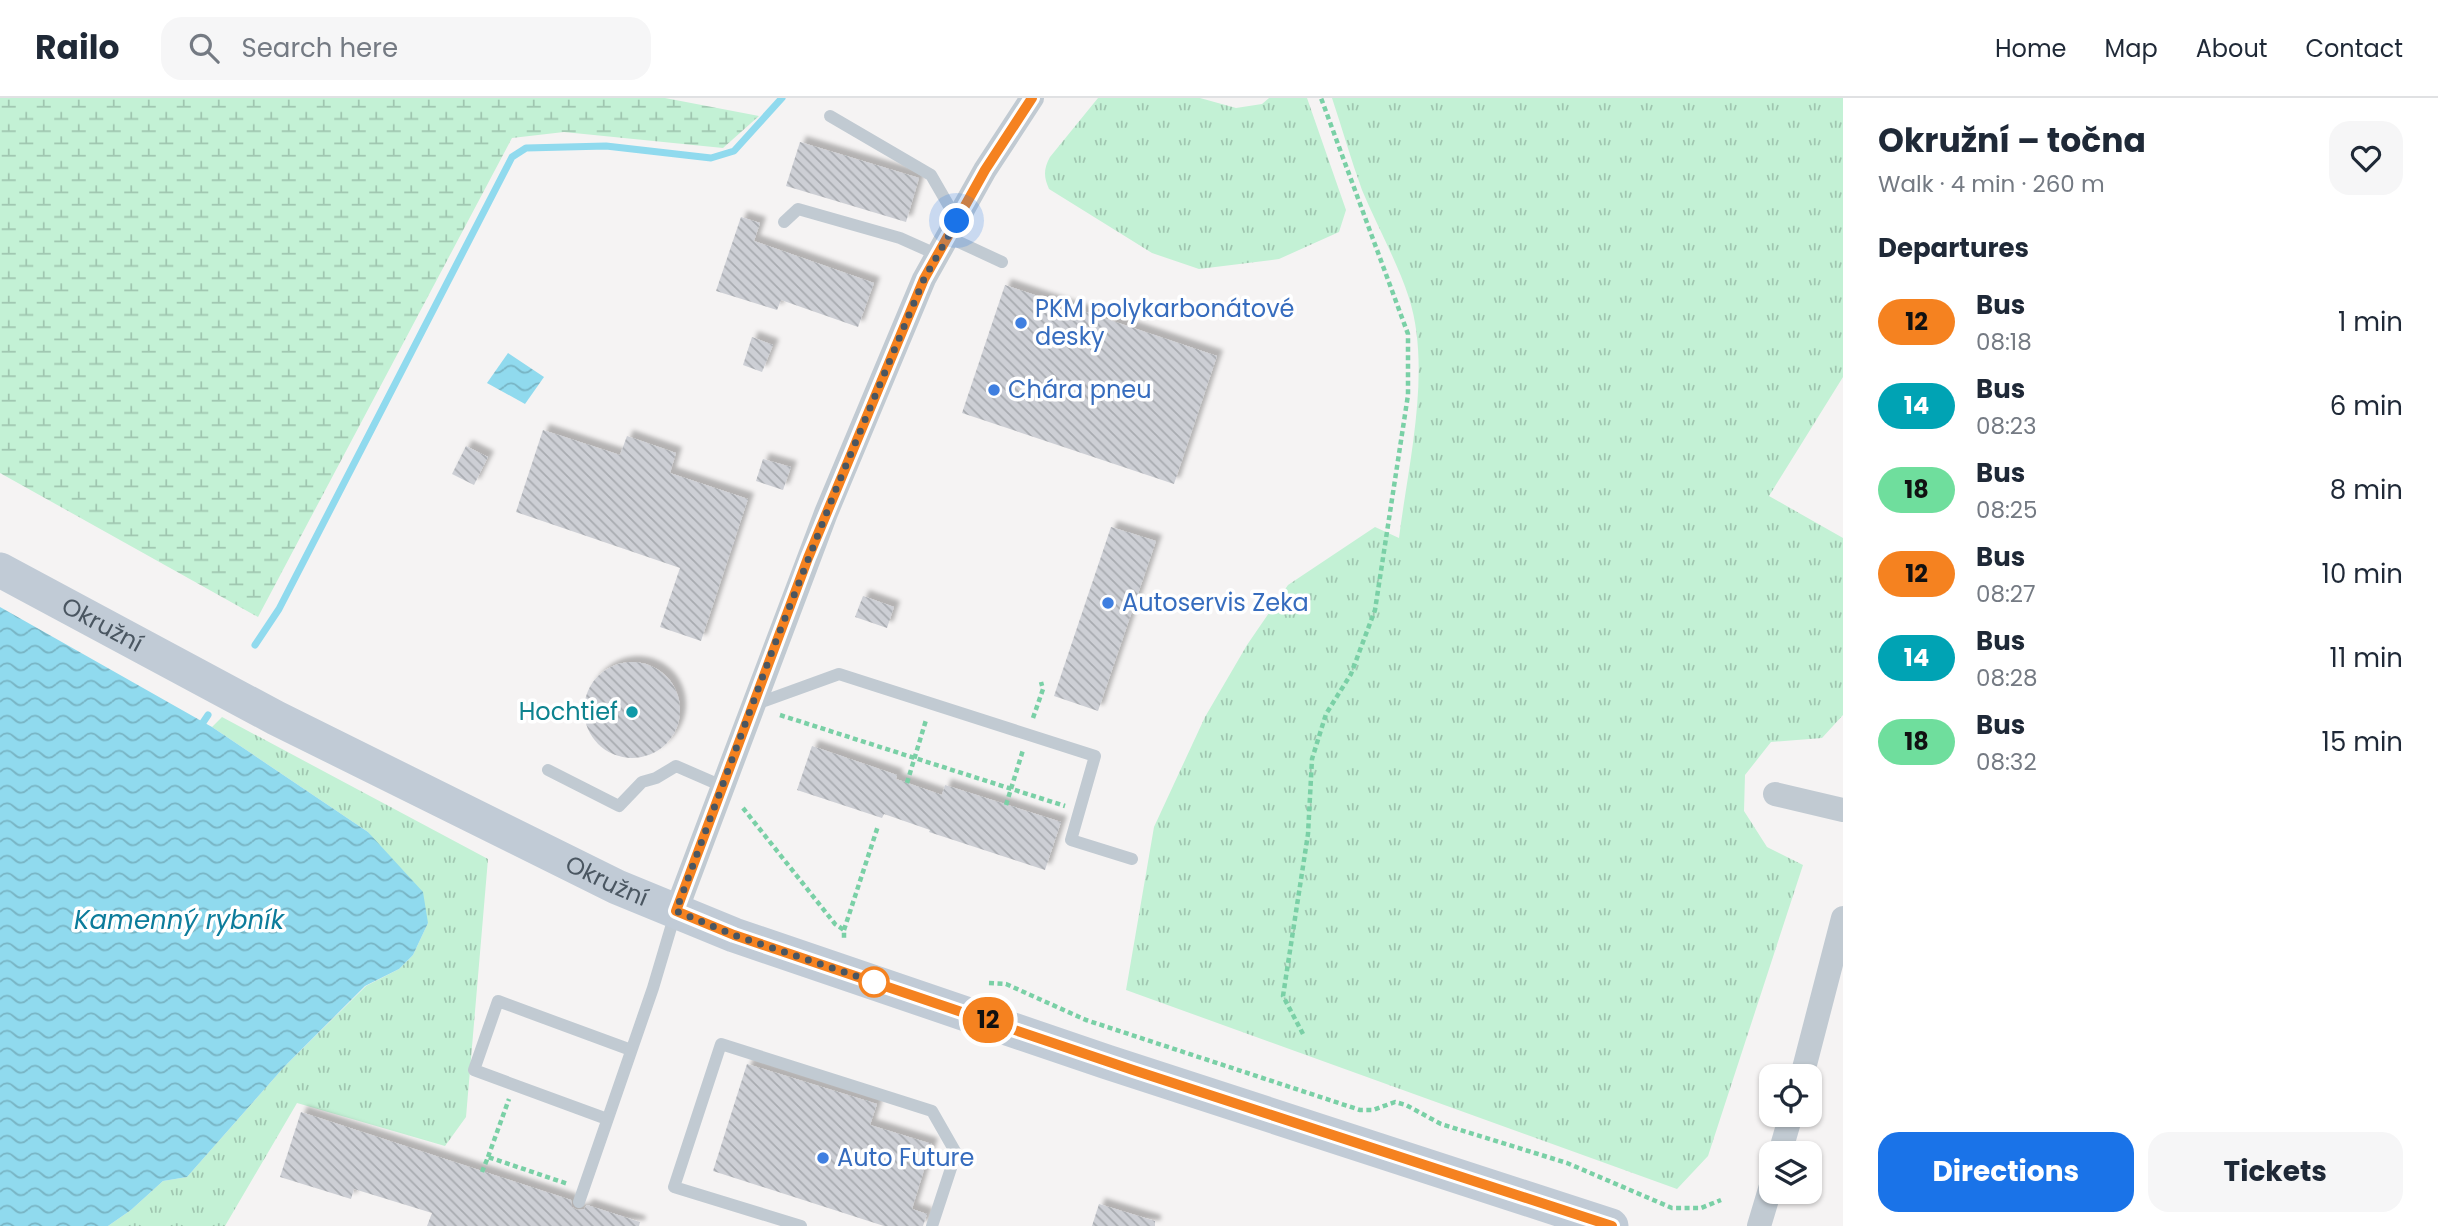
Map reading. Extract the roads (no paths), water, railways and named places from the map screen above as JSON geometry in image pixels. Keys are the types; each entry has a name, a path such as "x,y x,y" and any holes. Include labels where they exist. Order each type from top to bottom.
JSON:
{"main road":[{"name":"Okružní","path":"0,570 276,718 617,887 734,935 1107,1062 1611,1226"}],"street":[{"path":"676,911 752,705 845,468 924,279 985,170 1032,98"},
{"path":"1775,794 1843,810"},
{"path":"1805,1064 1843,918"},
{"path":"1759,1226 1766,1204"}],"lane":[{"path":"830,116 931,175 947,237"},
{"path":"785,222 798,209 900,238 947,237 1002,262"},
{"path":"752,705 839,674 1094,756 1071,840 1132,859"},
{"path":"548,770 619,806 642,782 656,778 676,766 722,786"},
{"path":"579,1202 653,988 676,911"},
{"path":"607,1119 474,1070 498,1001 631,1050"},
{"path":"800,1226 674,1187 721,1044 932,1111 956,1153 933,1226"}],"water":[{"path":"508,353 544,377 525,404 487,383"},
{"name":"Kamenný rybník","path":"0,607 212,727 368,832 423,892 428,923 413,955 399,969 365,986 285,1066 187,1177 163,1181 131,1210 108,1226 0,1226"}],"waterway":[{"path":"255,645 279,609 512,157 526,148 606,146 711,158 734,151 782,98"},
{"path":"198,730 208,715"}],"place":[{"name":"PKM polykarbonátové desky","path":"1021,323"},
{"name":"Chára pneu","path":"994,390"},
{"name":"Autoservis Zeka","path":"1108,603"},
{"name":"Hochtief","path":"632,712"},
{"name":"Auto Future","path":"823,1158"}]}
